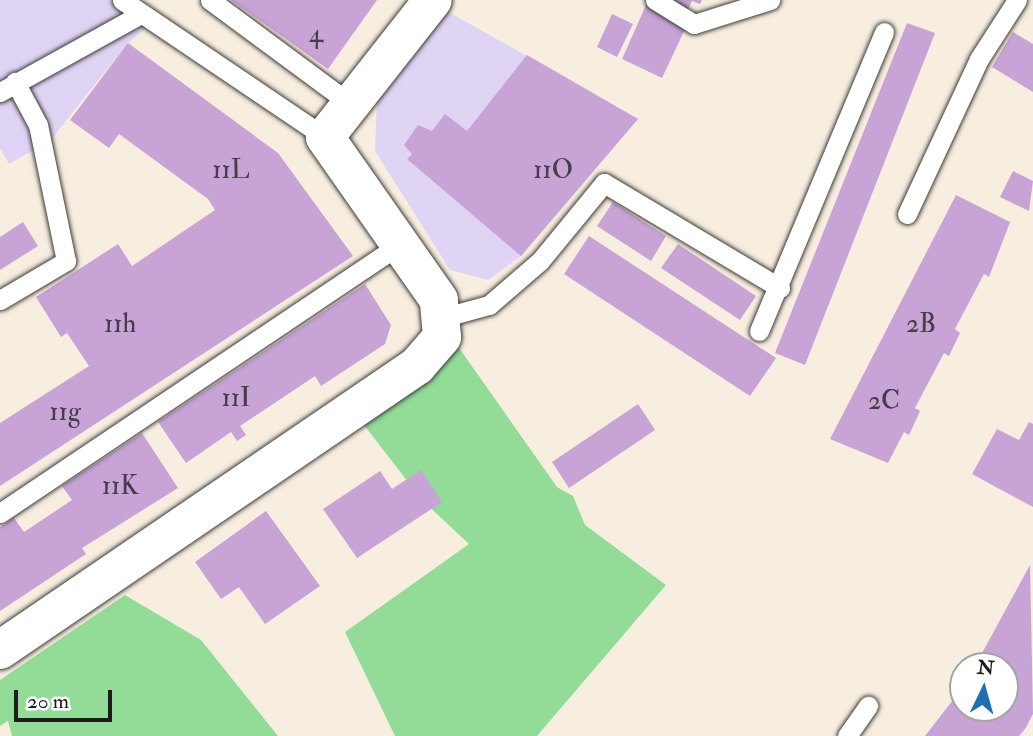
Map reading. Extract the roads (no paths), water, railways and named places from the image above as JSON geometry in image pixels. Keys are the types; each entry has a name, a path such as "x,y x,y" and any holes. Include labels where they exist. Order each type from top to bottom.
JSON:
{"street":[{"path":"0,650 417,366 442,337 439,300 402,243 325,137 349,103 433,0"}],"lane":[{"path":"122,0 325,137"},
{"path":"210,0 349,103"},
{"path":"655,0 694,24 770,0"},
{"path":"907,214 979,58 1017,0"},
{"path":"0,300 66,261 38,125 7,87 141,14"},
{"path":"759,331 780,288 884,32"},
{"path":"440,318 489,305 540,261 604,183 780,288"},
{"path":"0,513 402,243"},
{"path":"847,736 867,706"}]}
